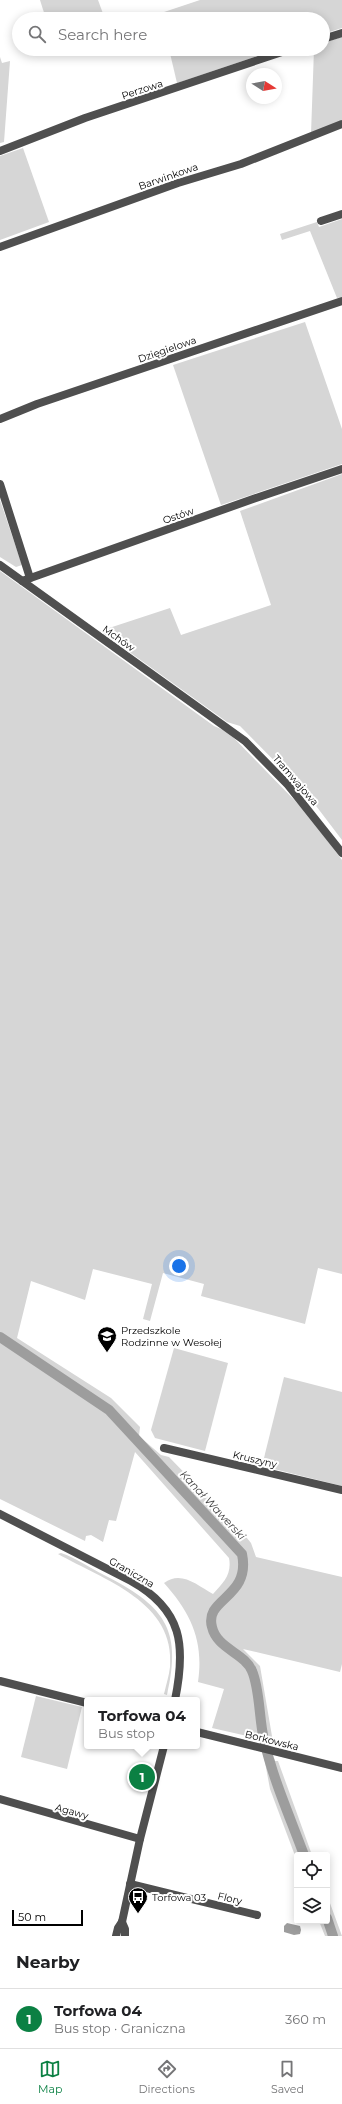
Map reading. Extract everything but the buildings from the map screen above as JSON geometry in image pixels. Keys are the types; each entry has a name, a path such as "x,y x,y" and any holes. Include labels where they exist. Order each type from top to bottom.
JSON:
{"street":[{"path":"330,37 342,33"},
{"name":"Perzowa","path":"0,151 84,118 270,56"},
{"name":"Barwinkowa","path":"0,247 178,183 241,164 342,124"},
{"path":"321,221 342,214"},
{"name":"Dzięgielowa","path":"0,419 37,404 342,301"},
{"name":"Ostów","path":"26,580 342,470"},
{"path":"0,484 26,580"},
{"name":"Mchów","path":"0,565 26,580 227,727"},
{"name":"Tramwajowa","path":"227,727 268,763 308,808 342,853"},
{"name":"Kruszyny","path":"164,1448 342,1490"},
{"name":"Graniczna","path":"0,1514 135,1583 160,1602 173,1624 181,1647 181,1667 175,1697"},
{"path":"0,1681 84,1702"},
{"name":"Borkowska","path":"200,1733 342,1768"},
{"path":"116,1936 118,1928 122,1922 140,1839 163,1749"},
{"name":"Agawy","path":"0,1799 140,1839"},
{"name":"Flory","path":"130,1884 256,1915"},
{"path":"122,1922 125,1929 125,1936"}],"shaded area":[{"path":"40,0 98,0 102,12 44,12"},
{"path":"200,0 342,0 342,28 330,32 330,12 164,12"},
{"path":"342,37 342,121 311,134 314,56 330,56 330,41"},
{"path":"171,56 257,56 177,83"},
{"path":"0,57 2,63 10,61 4,142 0,143"},
{"path":"23,148 49,222 0,240 0,156"},
{"path":"342,219 342,297 337,298 310,231 282,240 280,234 317,222 319,227"},
{"path":"305,322 342,429 342,464 221,505 173,365"},
{"path":"342,474 342,840 307,794 240,726 227,722 100,631 170,608 181,635 271,605 240,511"},
{"path":"0,500 22,565 16,567 0,557"},
{"path":"0,571 214,726 228,732 304,810 342,860 342,1274 318,1268 305,1324 201,1296 204,1284 163,1273 150,1321 143,1319 152,1284 93,1269 85,1300 31,1281 17,1338 111,1398 140,1427 139,1436 161,1455 169,1457 242,1532 251,1543 256,1557 342,1577 342,1664 340,1672 243,1649 260,1666 273,1742 212,1728 224,1689 198,1682 199,1653 193,1628 182,1605 164,1583 170,1579 183,1578 195,1583 213,1594 226,1578 230,1564 229,1558 135,1452 116,1521 109,1520 103,1542 91,1535 86,1536 85,1541 0,1499"},
{"path":"174,1348 228,1363 205,1451 155,1438 151,1430"},
{"path":"284,1377 342,1392 342,1486 262,1466"},
{"path":"61,1553 78,1560 141,1597 154,1608 164,1621 170,1635 172,1652 171,1672 167,1695 164,1694 170,1667 169,1645 162,1626 149,1610 134,1596 115,1584 58,1554"},
{"path":"36,1696 82,1707 67,1769 21,1757"},
{"path":"264,1757 274,1758 275,1761 278,1761 311,1852 294,1853 270,1789"},
{"path":"330,1903 342,1936 325,1936 320,1924 330,1924"},
{"path":"287,1923 300,1926 300,1934 294,1935 284,1932 284,1926"}],"waterway":[{"name":"Kanał Wawerski","path":"0,1337 109,1410 242,1554 243,1569 240,1580 215,1610 211,1617 212,1627 219,1641 244,1660 255,1678 262,1732 268,1755 277,1784 303,1852"},
{"name":"Kanał Wawerski","path":"329,1924 333,1936"}],"place":[{"name":"Przedszkole Rodzinne w Wesołej","path":"107,1353"},
{"name":"Torfowa 04","path":"142,1777"},
{"name":"Torfowa 03","path":"138,1914"}]}
